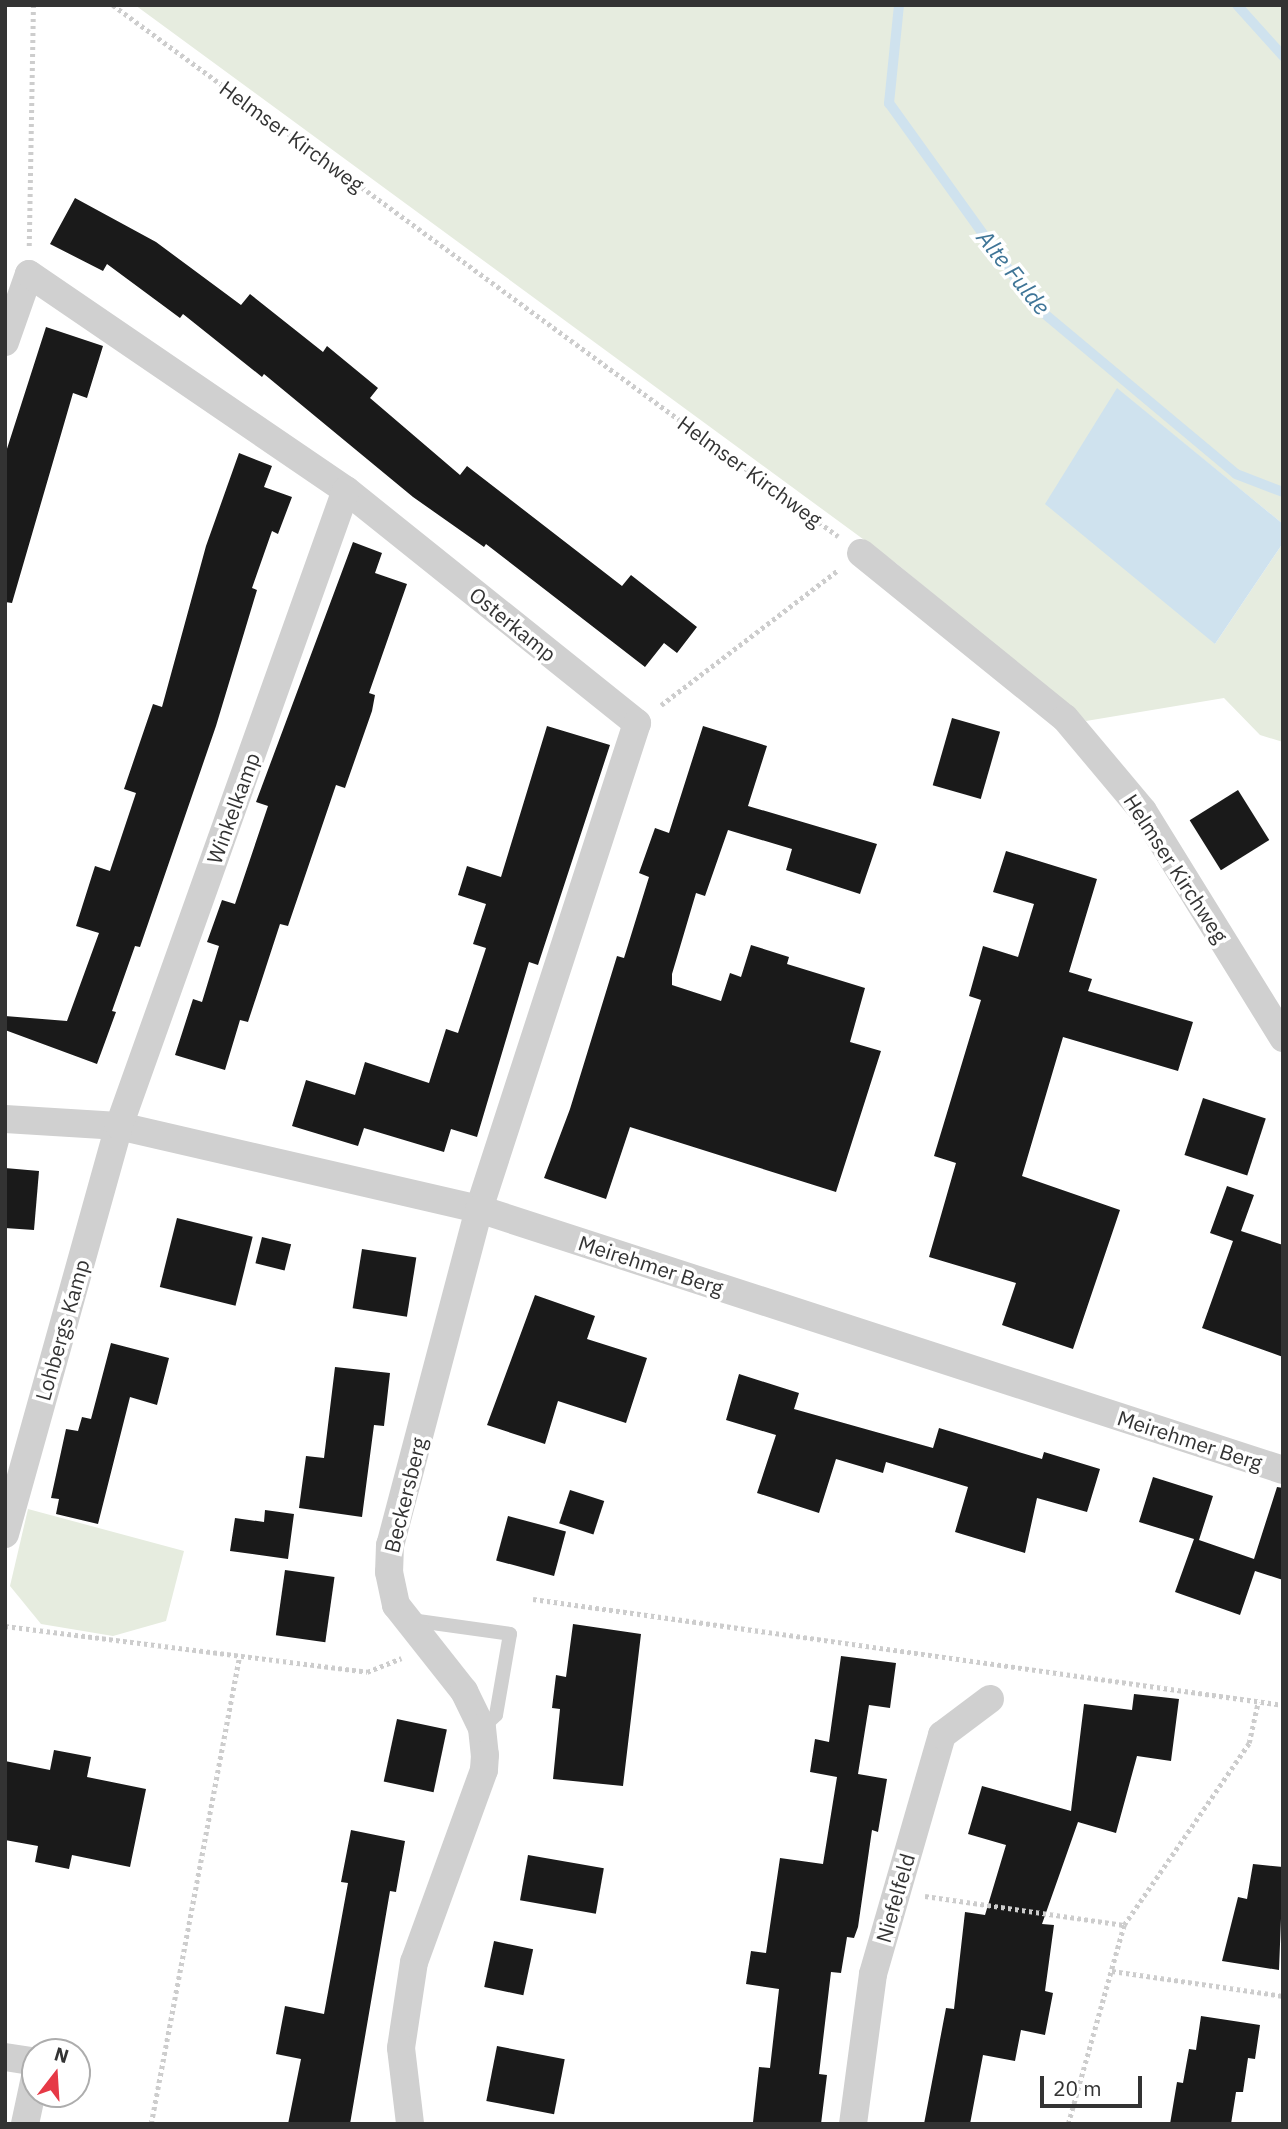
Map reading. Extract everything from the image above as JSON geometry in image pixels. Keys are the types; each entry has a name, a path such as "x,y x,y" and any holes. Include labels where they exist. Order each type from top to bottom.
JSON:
{"street":[{"path":"5,342 29,274"},
{"name":"Osterkamp","path":"29,274 346,491 637,723"},
{"name":"Winkelkamp","path":"119,1126 346,491"},
{"name":"Helmser Kirchweg","path":"861,553 1065,718 1143,811 1283,1038"},
{"path":"479,1209 637,723"},
{"name":"Meirehmer Berg","path":"5,1119 119,1126 479,1209 1283,1470"},
{"name":"Lohbergs Kamp","path":"5,1534 119,1126"},
{"name":"Beckersberg","path":"410,2124 402,2060 405,2009 426,1923 484,1770 482,1728 464,1691 403,1619 391,1589 390,1545 479,1209"},
{"name":"Niefelfeld","path":"853,2124 873,1974 942,1735 990,1699"}],"lane":[{"path":"403,1619 510,1634 496,1715 482,1728"}],"path":[{"path":"29,274 33,5"},
{"name":"Helmser Kirchweg","path":"113,5 861,553"},
{"path":"637,723 861,553"},
{"path":"533,1599 1283,1705"},
{"path":"5,1626 239,1658 367,1672 426,1647"},
{"path":"151,2124 239,1658"},
{"path":"1068,2124 1124,1925 1249,1743 1258,1702"},
{"path":"897,1891 1124,1925"},
{"path":"1112,1971 1283,1996"}],"shaded area":[{"path":"135,5 1283,5 1283,524 1117,389 1215,644 1283,543 1283,742 1260,735 1224,698 1086,721 897,564"},
{"path":"28,1509 184,1551 166,1621 113,1636 41,1624 10,1586"}],"water":[{"path":"1117,388 1283,524 1283,543 1215,644 1045,504"}],"building":[{"path":"75,198 156,242 241,305 250,294 323,352 327,346 378,388 370,398 460,475 467,466 622,586 631,575 697,627 677,653 664,643 645,667 486,544 484,547 413,497 264,374 262,377 183,314 180,318 107,264 103,271 50,244"},
{"path":"46,327 103,346 87,398 73,393 12,603 5,602 5,455"},
{"path":"239,453 272,466 264,487 292,497 278,534 272,531 252,588 257,590 216,726 140,947 135,946 112,1011 116,1012 97,1064 5,1030 5,1016 67,1021 99,933 76,926 95,866 110,871 136,793 124,789 153,704 162,707 206,546"},
{"path":"353,542 382,553 375,573 407,584 369,693 375,695 372,711 345,788 336,785 288,926 280,924 248,1022 240,1020 225,1070 175,1055 193,999 202,1002 219,946 207,942 222,900 235,904 268,806 256,802"},
{"path":"952,718 1000,732 981,799 933,785"},
{"path":"547,726 610,745 538,965 529,962 477,1137 451,1129 444,1152 364,1128 358,1146 292,1126 306,1080 355,1095 365,1062 429,1083 446,1029 458,1033 486,948 473,944 486,904 458,895 467,866 501,877"},
{"path":"703,726 767,746 748,806 877,844 860,894 786,870 792,849 728,830 705,896 696,893 672,974 672,985 721,1001 730,973 741,977 751,945 789,957 787,964 865,988 850,1042 881,1051 836,1192 630,1127 606,1199 544,1178 570,1109 617,956 624,958 649,877 639,873 655,828 669,833"},
{"path":"1238,790 1269,840 1221,870 1190,820"},
{"path":"1006,851 1097,879 1069,972 1092,979 1088,991 1193,1022 1178,1071 1063,1037 1022,1176 1120,1210 1073,1349 1002,1325 1016,1283 929,1257 956,1163 934,1156 981,1000 969,996 983,946 1018,957 1034,904 993,892"},
{"path":"1203,1098 1266,1118 1247,1175 1184,1155"},
{"path":"5,1168 39,1171 34,1230 5,1228"},
{"path":"1227,1186 1254,1195 1241,1231 1283,1245 1283,1357 1202,1328 1233,1241 1210,1233"},
{"path":"177,1218 253,1237 236,1306 160,1287"},
{"path":"262,1237 291,1244 285,1270 255,1263"},
{"path":"362,1249 416,1258 407,1317 353,1308"},
{"path":"535,1295 595,1316 587,1339 647,1358 626,1423 558,1401 545,1444 487,1425"},
{"path":"111,1343 169,1358 157,1405 130,1397 98,1524 56,1514 59,1499 51,1498 66,1429 78,1431 82,1417 91,1419"},
{"path":"335,1367 390,1373 384,1426 374,1425 362,1517 299,1508 306,1456 324,1458"},
{"path":"739,1374 799,1393 794,1409 933,1448 939,1428 1042,1459 1044,1452 1100,1469 1087,1512 1037,1498 1025,1553 955,1532 968,1487 886,1462 883,1473 836,1459 819,1513 757,1493 776,1435 726,1420"},
{"path":"1153,1477 1213,1496 1199,1540 1254,1559 1277,1487 1283,1488 1283,1580 1255,1571 1240,1615 1175,1592 1194,1539 1139,1522"},
{"path":"570,1490 604,1501 593,1534 559,1523"},
{"path":"265,1510 294,1514 288,1559 230,1551 235,1518 264,1522"},
{"path":"508,1516 566,1532 554,1576 496,1560"},
{"path":"285,1570 335,1577 325,1642 276,1635"},
{"path":"573,1624 641,1634 623,1786 553,1779 560,1709 552,1708 556,1675 566,1677"},
{"path":"841,1656 896,1663 890,1708 869,1705 858,1774 887,1779 878,1832 872,1830 858,1927 854,1938 847,1937 841,1973 831,1972 819,2074 827,2075 821,2124 753,2122 759,2067 770,2068 779,1989 746,1984 751,1951 766,1953 780,1858 823,1864 837,1777 810,1772 815,1739 829,1742"},
{"path":"1134,1694 1179,1699 1171,1761 1137,1756 1116,1833 1078,1822 1042,1924 1054,1925 1045,1991 1053,1993 1045,2035 1021,2030 1015,2061 983,2055 970,2124 924,2124 946,2008 954,2009 965,1912 985,1915 1006,1845 968,1834 982,1786 1071,1811 1084,1704 1132,1710"},
{"path":"397,1719 447,1730 434,1792 384,1782"},
{"path":"54,1750 91,1757 87,1777 146,1789 130,1867 72,1855 69,1869 35,1862 38,1846 5,1840 5,1761 50,1770"},
{"path":"351,1830 405,1841 396,1892 390,1891 350,2124 288,2124 301,2059 276,2054 285,2006 324,2014 348,1883 341,1882"},
{"path":"528,1855 604,1868 596,1914 520,1900"},
{"path":"1253,1864 1283,1867 1279,1970 1222,1961 1238,1897 1247,1899"},
{"path":"494,1941 533,1949 523,1995 484,1987"},
{"path":"1201,2016 1260,2025 1255,2059 1248,2058 1243,2092 1236,2092 1231,2124 1170,2124 1177,2082 1183,2083 1189,2049 1196,2050"},
{"path":"497,2046 565,2059 554,2114 486,2101"}],"waterway":[{"name":"Alte Fulde","path":"899,5 889,103 1034,305 1236,474 1283,492"},
{"path":"1237,5 1283,56"}]}
